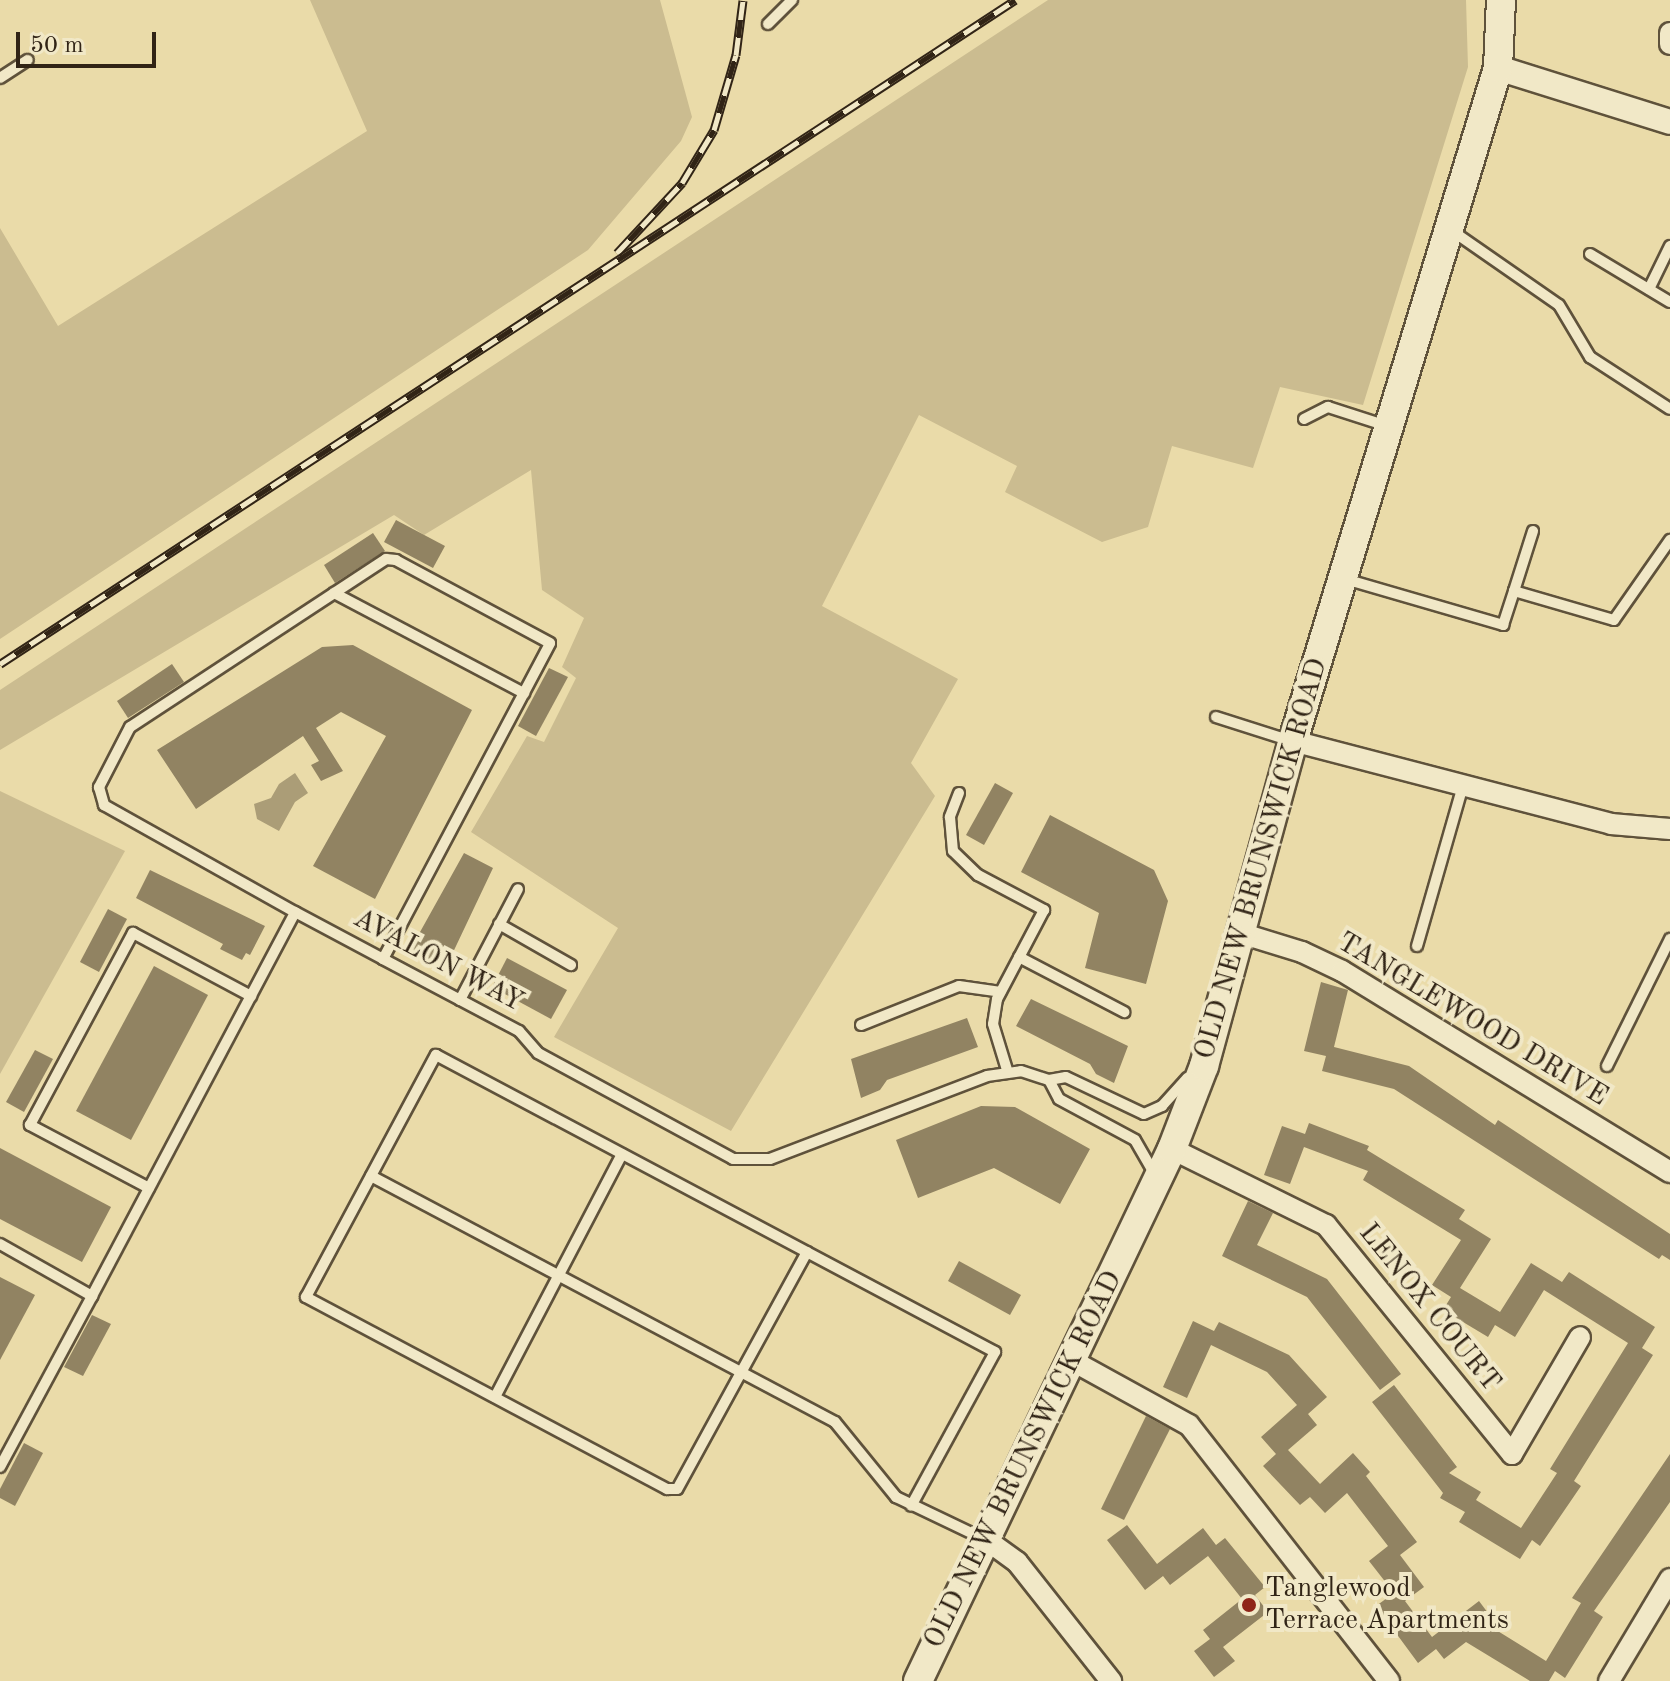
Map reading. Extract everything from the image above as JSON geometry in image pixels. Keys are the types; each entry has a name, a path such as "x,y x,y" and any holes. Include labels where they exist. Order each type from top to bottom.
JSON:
{"main road":[{"name":"OLD NEW BRUNSWICK ROAD","path":"918,1681 988,1541 1172,1149 1208,1048 1237,932 1293,741 1498,68 1501,0"}],"street":[{"path":"1670,33 1670,44"},
{"path":"1498,68 1670,122"},
{"path":"1293,741 1611,824 1670,829"},
{"name":"TANGLEWOOD DRIVE","path":"1237,932 1302,952 1342,971 1670,1172"},
{"name":"LENOX COURT","path":"1172,1149 1326,1225 1512,1454 1580,1337"},
{"path":"1073,1361 1189,1425 1389,1681"},
{"path":"988,1541 1017,1562 1111,1681"},
{"path":"1609,1681 1670,1579"}],"lane":[{"path":"768,24 792,0"},
{"path":"0,78 28,60"},
{"path":"1449,229 1559,305 1590,357 1670,409"},
{"path":"1649,289 1670,246"},
{"path":"1590,254 1670,302"},
{"path":"1304,419 1328,407 1389,426"},
{"path":"1343,579 1503,625 1533,531"},
{"path":"1514,591 1614,620 1670,540"},
{"path":"383,959 524,693 550,643 396,560 386,559 334,593 524,693"},
{"name":"AVALON WAY","path":"334,593 130,727 99,787 104,805 295,912 519,1031 538,1053 746,1162 770,1159 987,1076 1021,1071 1049,1080 1066,1077 1144,1114 1178,1091 1208,1048"},
{"path":"1216,717 1293,741"},
{"path":"1417,946 1463,786"},
{"path":"959,793 950,817 953,851 978,875 1044,910 1001,992 993,1024 1008,1073"},
{"path":"460,1000 518,889"},
{"path":"0,1467 295,912"},
{"path":"499,924 571,965"},
{"path":"149,1188 30,1125 133,933 251,996"},
{"path":"1607,1066 1670,939"},
{"path":"1019,957 1124,1012"},
{"path":"861,1025 959,986 1001,992"},
{"path":"807,1252 677,1489 667,1489 306,1297 436,1055 622,1154 807,1252 995,1352 911,1506"},
{"path":"1049,1080 1059,1099 1135,1140 1157,1180"},
{"path":"495,1397 622,1154"},
{"path":"371,1176 844,1429 885,1488 911,1506 988,1541"},
{"path":"0,1244 92,1296"}],"shaded area":[{"path":"310,0 660,0 692,117 681,141 588,250 0,639 0,228 58,326 367,131"},
{"path":"1048,0 1466,0 1468,67 1363,405 1280,387 1253,468 1172,446 1148,527 1102,542 1005,492 1017,466 919,415 822,606 958,679 911,763 935,796 731,1131 554,1037 618,928 471,832 527,736 544,742 576,678 562,667 584,618 542,590 531,470 424,535 394,515 0,750 0,690"},
{"path":"295,773 308,793 295,802 279,831 257,819 254,804 271,798 279,784"},
{"path":"0,791 125,851 0,1074"}],"building":[{"path":"396,520 445,546 433,568 384,542"},
{"path":"373,533 385,551 335,583 324,565"},
{"path":"353,645 472,710 375,899 313,866 386,736 341,712 316,728 343,771 321,781 311,765 319,761 303,736 196,809 157,750 322,647"},
{"path":"172,664 184,682 128,718 117,701"},
{"path":"549,668 568,677 536,736 518,726"},
{"path":"995,783 1013,793 984,845 966,835"},
{"path":"1050,815 1154,870 1168,901 1146,984 1085,968 1099,913 1021,872"},
{"path":"464,853 493,868 447,965 439,961 437,965 410,950"},
{"path":"150,870 265,926 250,955 246,953 242,960 220,949 223,944 136,898"},
{"path":"108,909 127,919 99,972 80,962"},
{"path":"507,958 567,990 551,1019 492,987"},
{"path":"154,966 208,995 131,1140 76,1111"},
{"path":"1321,982 1348,990 1334,1047 1409,1066 1495,1125 1498,1120 1670,1234 1670,1260 1662,1255 1659,1259 1394,1089 1322,1071 1326,1056 1304,1051"},
{"path":"1031,999 1128,1046 1114,1083 1096,1074 1090,1064 1016,1026"},
{"path":"967,1018 978,1047 887,1080 880,1090 861,1098 851,1059"},
{"path":"35,1050 53,1059 24,1112 6,1102"},
{"path":"981,1106 1015,1107 1090,1149 1060,1204 994,1168 918,1198 896,1140"},
{"path":"1309,1123 1369,1146 1367,1150 1465,1210 1459,1219 1491,1239 1460,1288 1500,1312 1531,1263 1562,1282 1569,1272 1655,1327 1642,1348 1653,1355 1574,1481 1581,1486 1540,1546 1532,1540 1520,1559 1459,1522 1465,1512 1440,1498 1443,1493 1372,1402 1394,1385 1457,1467 1449,1473 1481,1492 1476,1500 1521,1528 1557,1473 1550,1469 1628,1343 1544,1290 1515,1337 1495,1325 1488,1337 1443,1310 1451,1297 1432,1285 1461,1240 1363,1180 1368,1171 1304,1147 1290,1184 1264,1175 1282,1126 1305,1134"},
{"path":"0,1148 111,1207 82,1262 0,1219"},
{"path":"1248,1201 1273,1213 1257,1245 1327,1279 1401,1374 1380,1390 1307,1297 1222,1256"},
{"path":"959,1261 1021,1295 1010,1315 948,1281"},
{"path":"0,1277 35,1295 0,1360"},
{"path":"92,1315 111,1324 83,1376 64,1367"},
{"path":"1193,1321 1214,1331 1219,1322 1289,1355 1327,1397 1308,1414 1317,1425 1288,1450 1320,1484 1353,1453 1370,1472 1366,1476 1417,1542 1400,1555 1424,1587 1405,1601 1432,1637 1479,1601 1494,1621 1488,1625 1546,1661 1581,1603 1572,1598 1670,1454 1670,1502 1594,1611 1603,1617 1565,1678 1555,1671 1549,1681 1530,1681 1466,1642 1444,1659 1436,1649 1418,1663 1376,1606 1394,1593 1369,1561 1388,1546 1347,1493 1325,1513 1310,1497 1300,1505 1263,1466 1276,1454 1261,1437 1297,1405 1267,1372 1211,1345 1187,1398 1163,1387"},
{"path":"1146,1416 1170,1429 1124,1520 1101,1509"},
{"path":"24,1443 43,1453 15,1506 0,1498 0,1489"},
{"name":"Tanglewood Terrace Apartments","path":"1127,1525 1157,1564 1203,1528 1216,1545 1225,1538 1265,1587 1255,1595 1268,1612 1223,1647 1235,1661 1214,1677 1194,1651 1210,1639 1203,1630 1242,1599 1208,1556 1170,1585 1163,1576 1145,1590 1107,1540"}],"railway":[{"path":"617,253 682,183 714,130 736,55 743,0"},
{"path":"0,664 1015,0"}],"place":[{"name":"Tanglewood Terrace Apartments","path":"1249,1605"}]}
